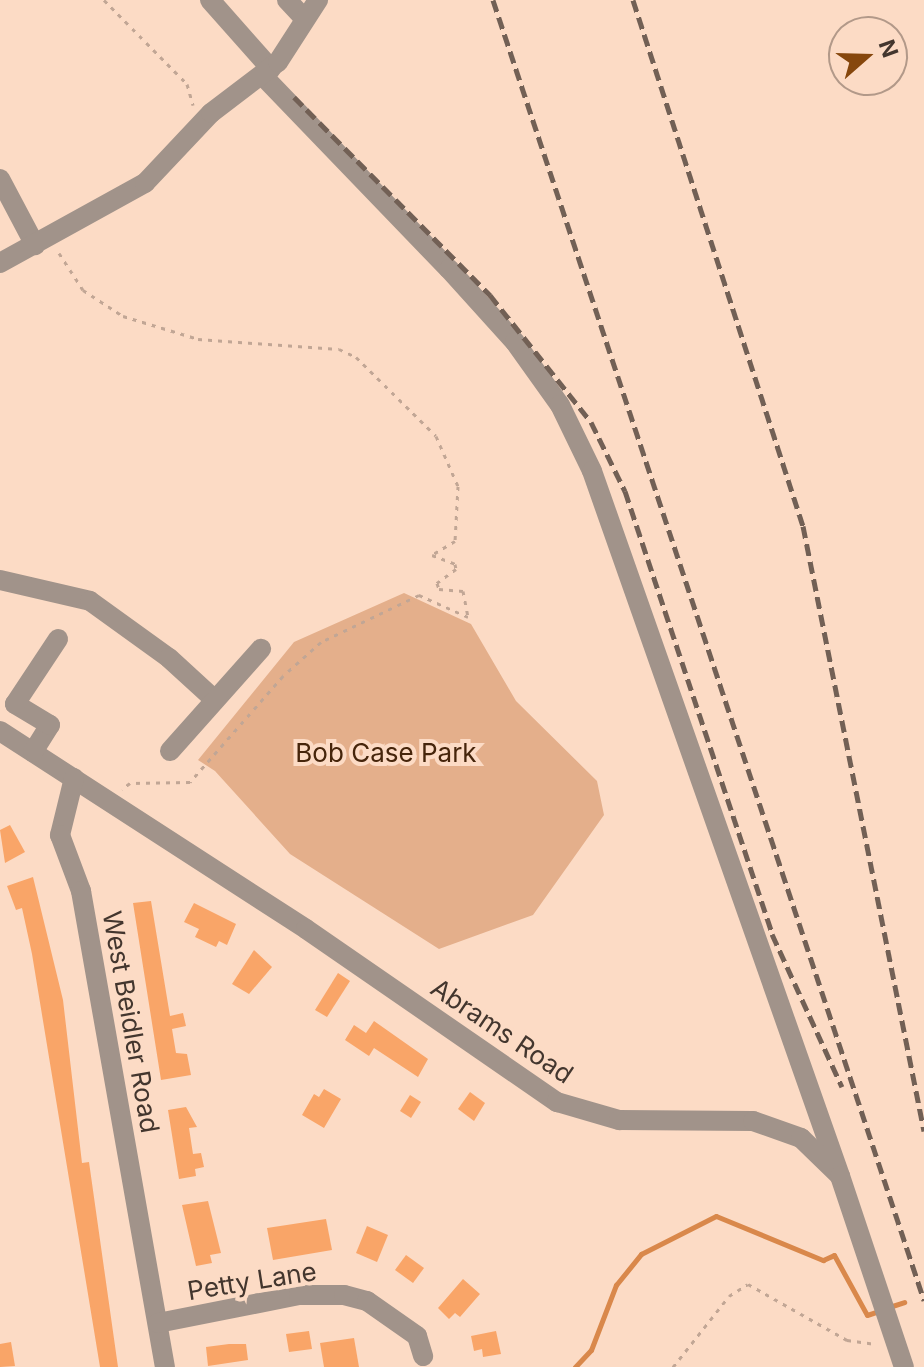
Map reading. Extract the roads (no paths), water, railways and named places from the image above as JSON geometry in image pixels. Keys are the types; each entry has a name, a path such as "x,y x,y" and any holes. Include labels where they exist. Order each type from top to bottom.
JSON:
{"street":[{"path":"210,0 267,72 496,321 560,405 592,471 840,1176"},
{"path":"287,0 304,18"},
{"path":"0,263 116,203 190,141 211,113 267,72 318,0"},
{"path":"0,179 35,245"},
{"path":"0,580 90,601 169,658 215,700"},
{"path":"33,752 50,725 15,704 58,639"},
{"path":"170,751 261,649"},
{"path":"0,731 74,778"},
{"name":"Abrams Road","path":"74,778 557,1102 619,1120 722,1119 779,1127 801,1138 840,1176 904,1367"},
{"name":"West Beidler Road","path":"74,778 60,835 81,891 165,1367"},
{"name":"Petty Lane","path":"158,1323 299,1295 344,1295 367,1301 417,1336 423,1356"}],"waterway":[{"path":"575,1367 591,1350 616,1285 641,1254 716,1216 823,1260 834,1255 867,1315 879,1311"},
{"path":"889,1307 904,1302"}],"railway":[{"path":"493,0 924,1300"},
{"path":"633,0 803,526 924,1131"},
{"path":"294,97 490,295 591,422 625,491 772,934 842,1087"}],"park label":[{"name":"Bob Case Park","path":"386,753"}]}
